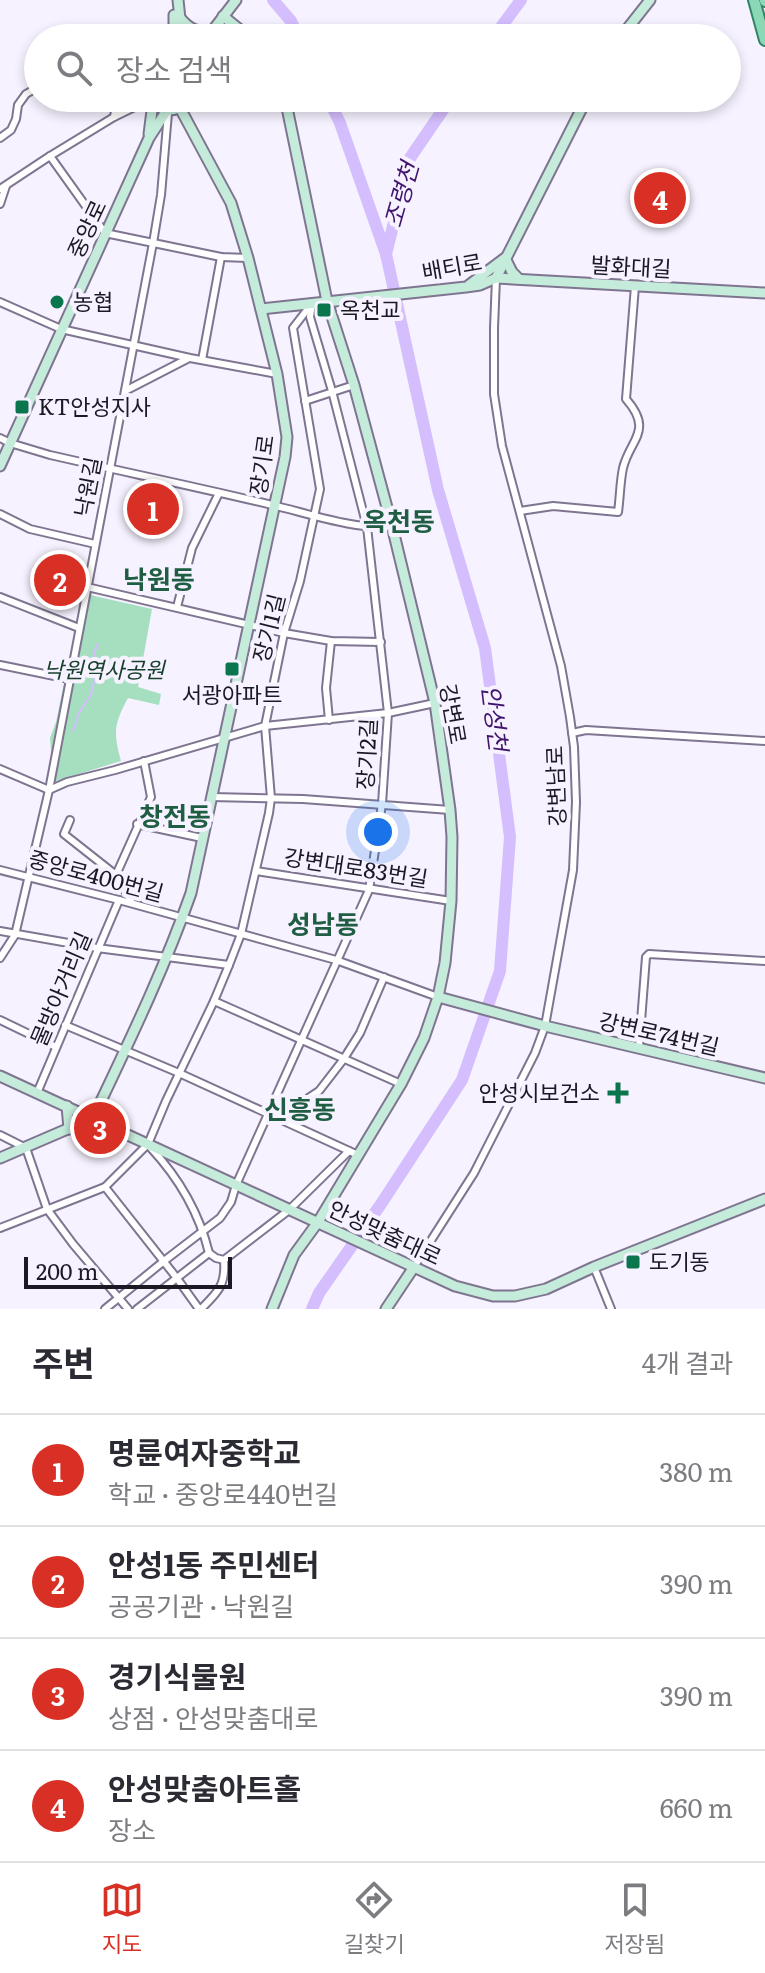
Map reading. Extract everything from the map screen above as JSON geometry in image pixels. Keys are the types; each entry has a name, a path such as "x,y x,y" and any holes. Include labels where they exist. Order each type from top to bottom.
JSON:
{"main road":[{"path":"175,0 181,24"},
{"path":"175,0 175,24"},
{"path":"631,24 650,0"},
{"path":"754,0 765,40"},
{"path":"217,24 233,4"},
{"path":"223,16 232,24"},
{"path":"180,18 186,24"},
{"name":"중앙로","path":"149,138 150,112"},
{"name":"중앙로","path":"0,466 149,138 166,112"},
{"name":"장기로","path":"93,1118 125,1051 191,893 287,437 277,374 231,203 182,112"},
{"name":"강변로","path":"272,1309 294,1255 320,1223 354,1153 401,1084 440,998 451,901 452,837 435,703 392,526 330,301 288,112"},
{"name":"배티로","path":"261,309 466,287 496,278 580,112"},
{"path":"479,281 505,258 519,279"},
{"name":"발화대길","path":"496,278 765,293"},
{"name":"강변로74번길","path":"440,998 765,1078"},
{"name":"안성맞춤대로","path":"0,1076 455,1286 493,1296 515,1296 546,1289 765,1199"},
{"path":"69,1129 108,1125 101,1102"},
{"path":"67,1106 69,1129"},
{"path":"0,1158 93,1118"},
{"path":"386,1309 411,1265"}],"street":[{"path":"0,138 11,130 18,105 24,97"},
{"path":"114,117 115,112"},
{"path":"0,204 3,188 125,112"},
{"name":"낙원길","path":"0,958 15,935 49,790 153,243 161,195 167,112"},
{"path":"50,156 105,233 221,257 248,258"},
{"path":"202,360 221,257"},
{"name":"강변남로","path":"411,1265 474,1173 535,1053 545,1026 573,870 576,802 572,733 561,666 502,446 494,394 496,278"},
{"path":"520,511 553,506 618,512 624,465 638,433 637,416 626,399 635,286"},
{"path":"0,302 61,329 277,374"},
{"name":"장기2길","path":"105,1309 204,1232 220,1218 231,1202 300,1040 369,890 382,804 388,713 367,527 310,317 312,303"},
{"name":"장기1길","path":"148,1144 214,1001 241,934 269,813 271,798 265,726 284,633 300,581 320,489 293,328 312,303"},
{"path":"125,391 190,358"},
{"path":"305,401 354,385"},
{"path":"0,438 111,469 367,527 392,526"},
{"path":"177,607 192,548 219,493"},
{"path":"0,514 30,529 95,544"},
{"path":"87,587 284,633 331,641 381,642"},
{"path":"0,597 79,628"},
{"path":"329,720 326,688 331,641"},
{"path":"0,665 69,679"},
{"path":"0,769 49,790 67,782 265,726 388,713 435,703"},
{"path":"572,733 586,730 765,741"},
{"path":"116,875 151,797 144,761"},
{"path":"211,797 450,810"},
{"path":"70,820 64,834 116,875 132,903"},
{"path":"137,824 202,838"},
{"name":"중앙로400번길","path":"0,870 336,960 440,998"},
{"name":"강변대로83번길","path":"256,871 451,901"},
{"name":"물방아거리길","path":"37,1093 119,900"},
{"path":"0,931 97,948 229,965"},
{"path":"639,1047 646,957 649,954 765,961"},
{"path":"277,1119 319,1091 343,1060 360,1033 384,977"},
{"path":"214,1001 401,1084"},
{"path":"0,1020 56,1047"},
{"path":"65,1025 354,1153 289,1210 224,1260"},
{"path":"0,1135 26,1148 47,1209 128,1309"},
{"path":"0,1228 105,1187 148,1144 186,1193 204,1232 209,1253 224,1260"},
{"path":"105,1187 200,1309 220,1290 225,1272 224,1260"},
{"path":"137,1309 209,1253"},
{"path":"594,1267 611,1309"}],"green space":[{"name":"낙원역사공원","path":"90,595 152,609 138,687 161,694 159,705 128,698 116,728 121,761 56,781 53,777 50,738 68,664"}],"waterway":[{"name":"안성천","path":"273,0 292,24"},
{"name":"조령천","path":"503,24 521,0"},
{"name":"안성천","path":"312,1309 319,1293 462,1080 500,971 510,837 485,648 438,490 386,254 335,112"},
{"name":"조령천","path":"386,254 410,158 441,112"},
{"path":"73,731 79,713 91,695 98,663 95,657 98,644"}],"place":[{"name":"안성맞춤아트홀","path":"660,198"},
{"name":"농협","path":"57,302"},
{"name":"옥천교","path":"324,310"},
{"name":"KT안성지사","path":"22,407"},
{"name":"명륜여자중학교","path":"153,509"},
{"name":"안성1동 주민센터","path":"60,580"},
{"name":"서광아파트","path":"232,669"},
{"name":"안성시보건소","path":"618,1093"},
{"name":"경기식물원","path":"100,1128"},
{"name":"도기동","path":"633,1262"}],"district":[{"name":"옥천동","path":"399,522"},
{"name":"낙원동","path":"159,580"},
{"name":"창전동","path":"175,817"},
{"name":"성남동","path":"323,925"},
{"name":"신흥동","path":"300,1110"}]}
